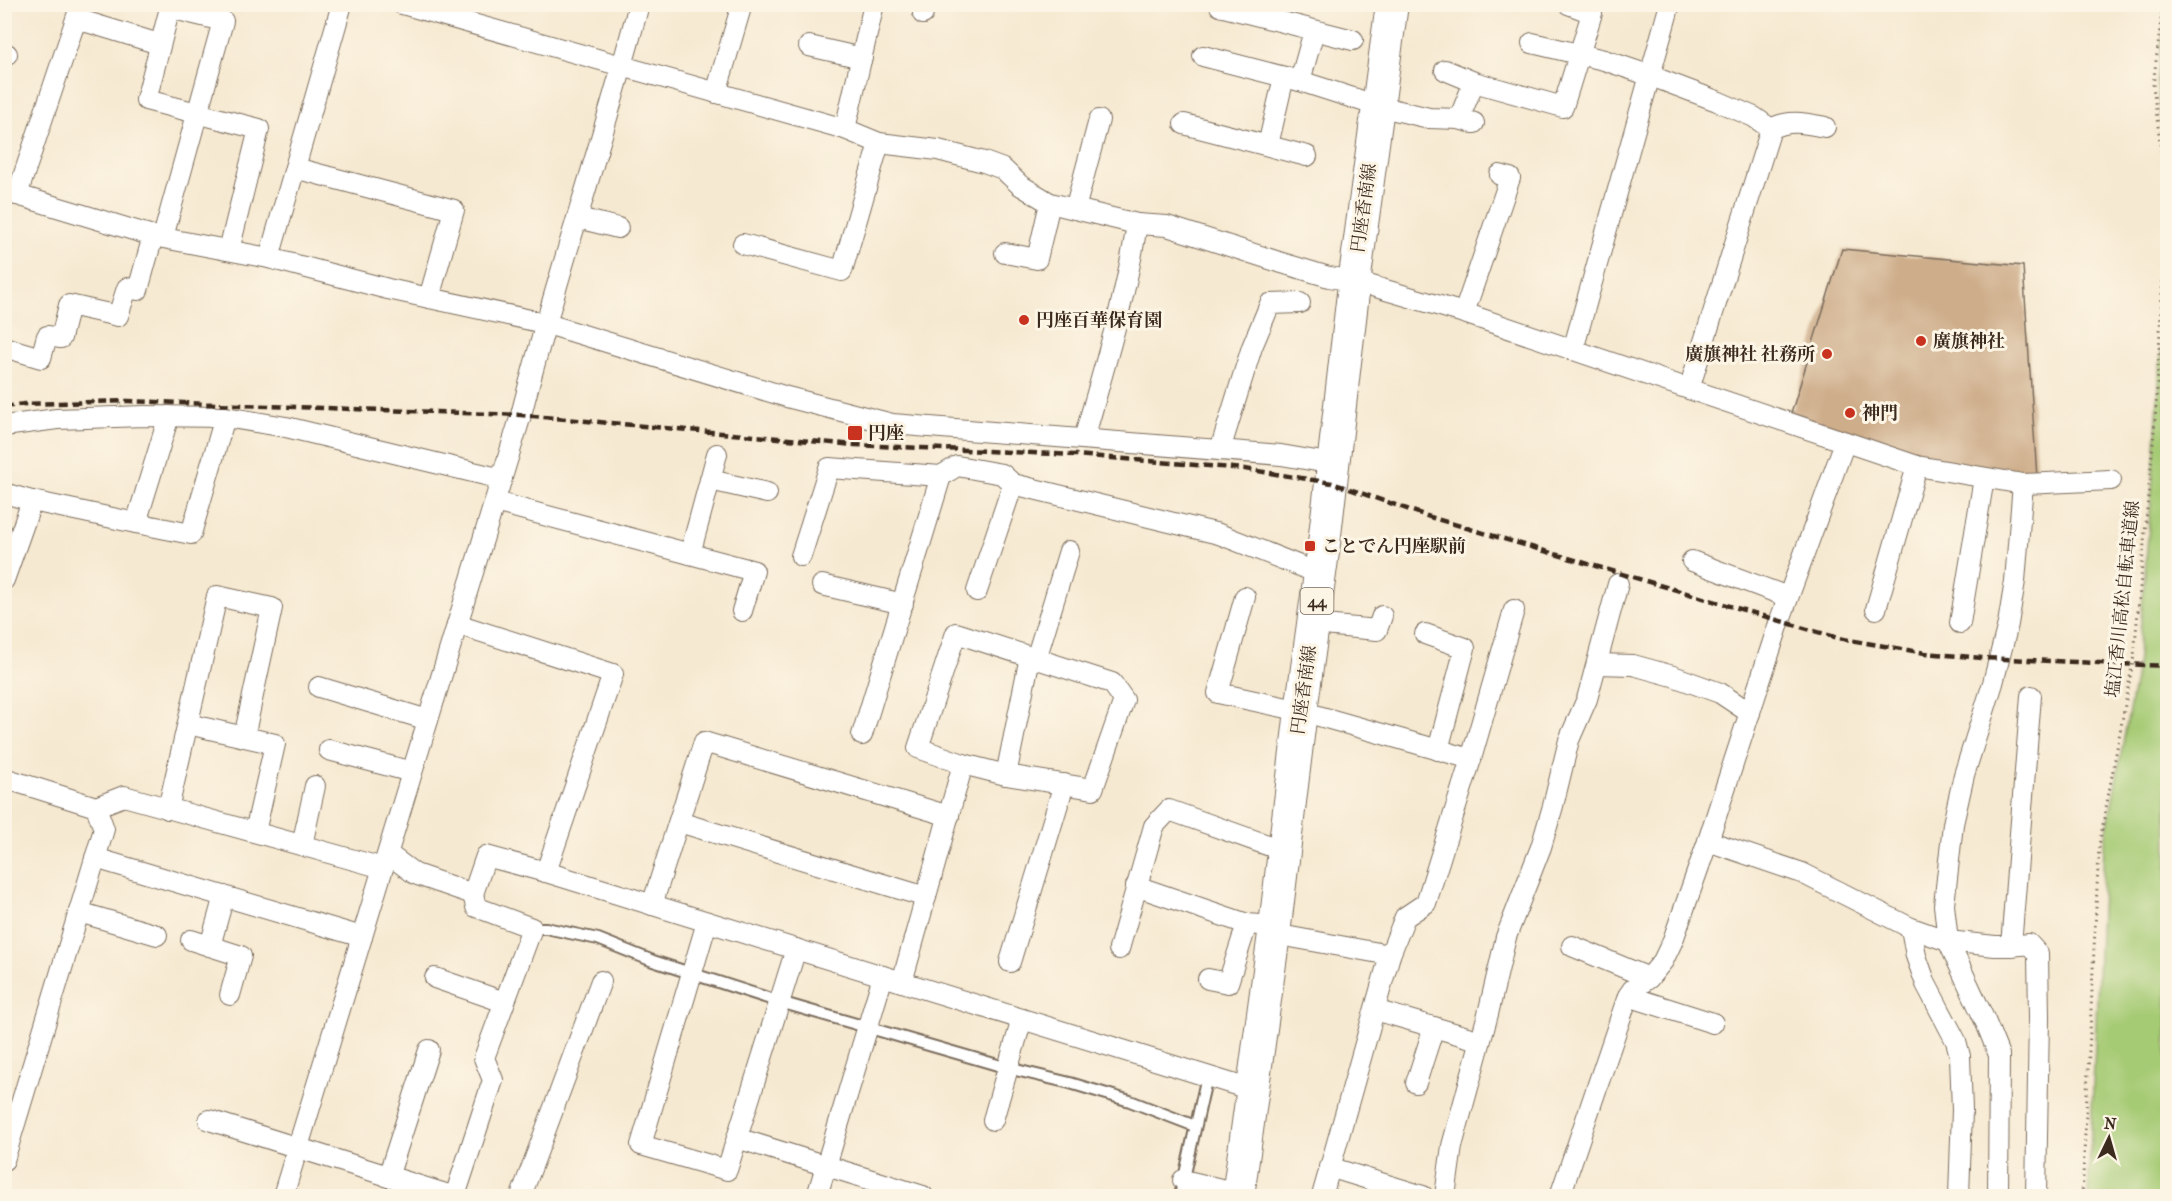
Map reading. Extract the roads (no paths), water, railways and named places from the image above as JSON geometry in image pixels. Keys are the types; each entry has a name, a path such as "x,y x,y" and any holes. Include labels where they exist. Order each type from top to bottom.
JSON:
{"main road":[{"name":"円座香南線","path":"1238,1195 1252,1090 1266,928 1284,851 1334,464 1354,281 1392,4"}],"street":[{"path":"269,258 342,4"},
{"path":"402,4 845,129 879,143 938,150 984,162 1003,169 1020,185 1050,203 1137,224 1167,226 1281,263 1329,277 1354,281 1464,313 1917,466 2023,484 2111,480"},
{"path":"283,1197 502,479 544,324 623,67 639,4"},
{"path":"716,93 742,4"},
{"path":"845,129 874,4"},
{"path":"1444,70 1474,82 1563,108 1592,13 1568,4"},
{"path":"1573,350 1670,4"},
{"path":"4,347 41,358 47,336 61,338 69,305 118,316 127,288 138,290 158,237 197,113 223,21 171,6 159,44 146,100 197,113 259,129 229,250"},
{"path":"1220,6 1353,40"},
{"path":"159,44 79,12 11,193 158,237 269,258 544,324 787,397 892,424 1281,455 1334,464"},
{"path":"1268,145 1292,79 1314,31"},
{"path":"1532,44 1604,60 1651,76 1717,100 1754,117 1771,129"},
{"path":"809,46 862,58"},
{"path":"1203,56 1292,79 1378,106 1429,118 1466,121 1474,82"},
{"path":"1075,209 1099,120"},
{"path":"1689,389 1771,129 1782,123 1797,122 1825,127"},
{"path":"1184,124 1307,156"},
{"path":"743,244 842,271 879,143"},
{"path":"294,168 454,210 429,298"},
{"path":"1464,313 1510,178 1500,175"},
{"path":"1005,253 1037,259 1050,203"},
{"path":"578,218 618,228"},
{"path":"1084,439 1122,304 1131,266 1137,224"},
{"path":"1220,450 1252,347 1270,304 1299,303"},
{"path":"136,524 169,416"},
{"path":"4,426 57,419 225,417 286,427 502,479"},
{"path":"4,493 136,524 191,534 225,417"},
{"path":"1560,1197 1628,996 1663,961 1673,940 1788,597 1845,442"},
{"path":"690,554 717,454"},
{"path":"801,556 829,468 942,476 957,466 1002,474 1013,483 1219,534 1320,574"},
{"path":"1876,609 1917,466"},
{"path":"862,735 942,476"},
{"path":"1960,623 1984,478"},
{"path":"710,480 767,493"},
{"path":"977,591 1013,483"},
{"path":"1998,1197 1999,1055 1948,941 1944,905 1953,824 1964,775 1993,683 2006,632 2015,581 2023,484"},
{"path":"4,580 32,501"},
{"path":"495,501 754,572 742,611"},
{"path":"1006,775 1033,658 1069,551"},
{"path":"1692,561 1788,597"},
{"path":"1445,1197 1452,1146 1488,1014 1506,937 1541,848 1554,807 1569,740 1587,699 1618,584"},
{"path":"822,585 903,604"},
{"path":"168,808 217,596 272,608 244,736"},
{"path":"1245,597 1218,693 1301,711 1471,759"},
{"path":"1322,1197 1390,955 1405,917 1426,903 1514,610"},
{"path":"1313,624 1377,630 1382,616"},
{"path":"457,624 613,674 546,872"},
{"path":"956,633 1033,658 1112,683 1124,699 1092,789 1006,775 963,764 918,748 956,633"},
{"path":"1425,634 1466,648 1438,750"},
{"path":"1597,664 1633,665 1672,676 1720,693 1750,713"},
{"path":"319,687 428,720"},
{"path":"2011,946 2031,696"},
{"path":"188,724 274,744 255,832"},
{"path":"652,905 704,742 949,816"},
{"path":"329,750 412,772"},
{"path":"817,1197 868,1027 893,979 926,897 963,764"},
{"path":"4,778 96,807 124,796 302,845 385,861 473,894"},
{"path":"1010,962 1064,784"},
{"path":"302,845 315,786"},
{"path":"4,1160 104,829 96,807"},
{"path":"1119,949 1154,826 1169,810 1284,851"},
{"path":"679,822 926,897"},
{"path":"1708,841 1802,873 1911,928 1948,941 1995,946 2029,944 2038,954 2036,1197"},
{"path":"209,1120 453,1197 493,1080 484,1058 531,928 476,907 473,894 486,856 546,872 1252,1090"},
{"path":"95,858 362,937"},
{"path":"1136,886 1266,928 1390,955"},
{"path":"210,946 224,896"},
{"path":"79,912 157,935"},
{"path":"707,922 641,1145 728,1170 796,949"},
{"path":"1208,979 1228,983 1266,928"},
{"path":"1911,928 1916,956 1926,984 1956,1041 1960,1056 1962,1110 1959,1197"},
{"path":"191,940 241,956 230,996"},
{"path":"1572,946 1648,978"},
{"path":"435,978 504,1002"},
{"path":"521,1197 601,981"},
{"path":"1628,996 1713,1023"},
{"path":"1375,1010 1471,1038"},
{"path":"993,1120 1022,1019"},
{"path":"1416,1083 1434,1027"},
{"path":"388,1177 429,1050"},
{"path":"737,1138 923,1197"},
{"path":"1329,1167 1423,1197"},
{"path":"1181,1188 1238,1195"}],"lane":[{"path":"531,928 546,928 597,939 653,961 780,1002 1008,1068 1070,1083 1130,1101 1195,1126"},
{"path":"1181,1188 1207,1076"}],"railway":[{"path":"4,407 25,404 128,401 521,415 855,445 1076,455 1245,469 1332,483 1430,517 1838,638 1925,653 1982,658 2168,666"}],"place":[{"name":"円座百華保育園","path":"1024,320"},
{"name":"廣旗神社","path":"1921,341"},
{"name":"廣旗神社 社務所","path":"1827,354"},
{"name":"神門","path":"1850,413"},
{"name":"円座","path":"855,433"},
{"name":"ことでん円座駅前","path":"1310,546"}]}
